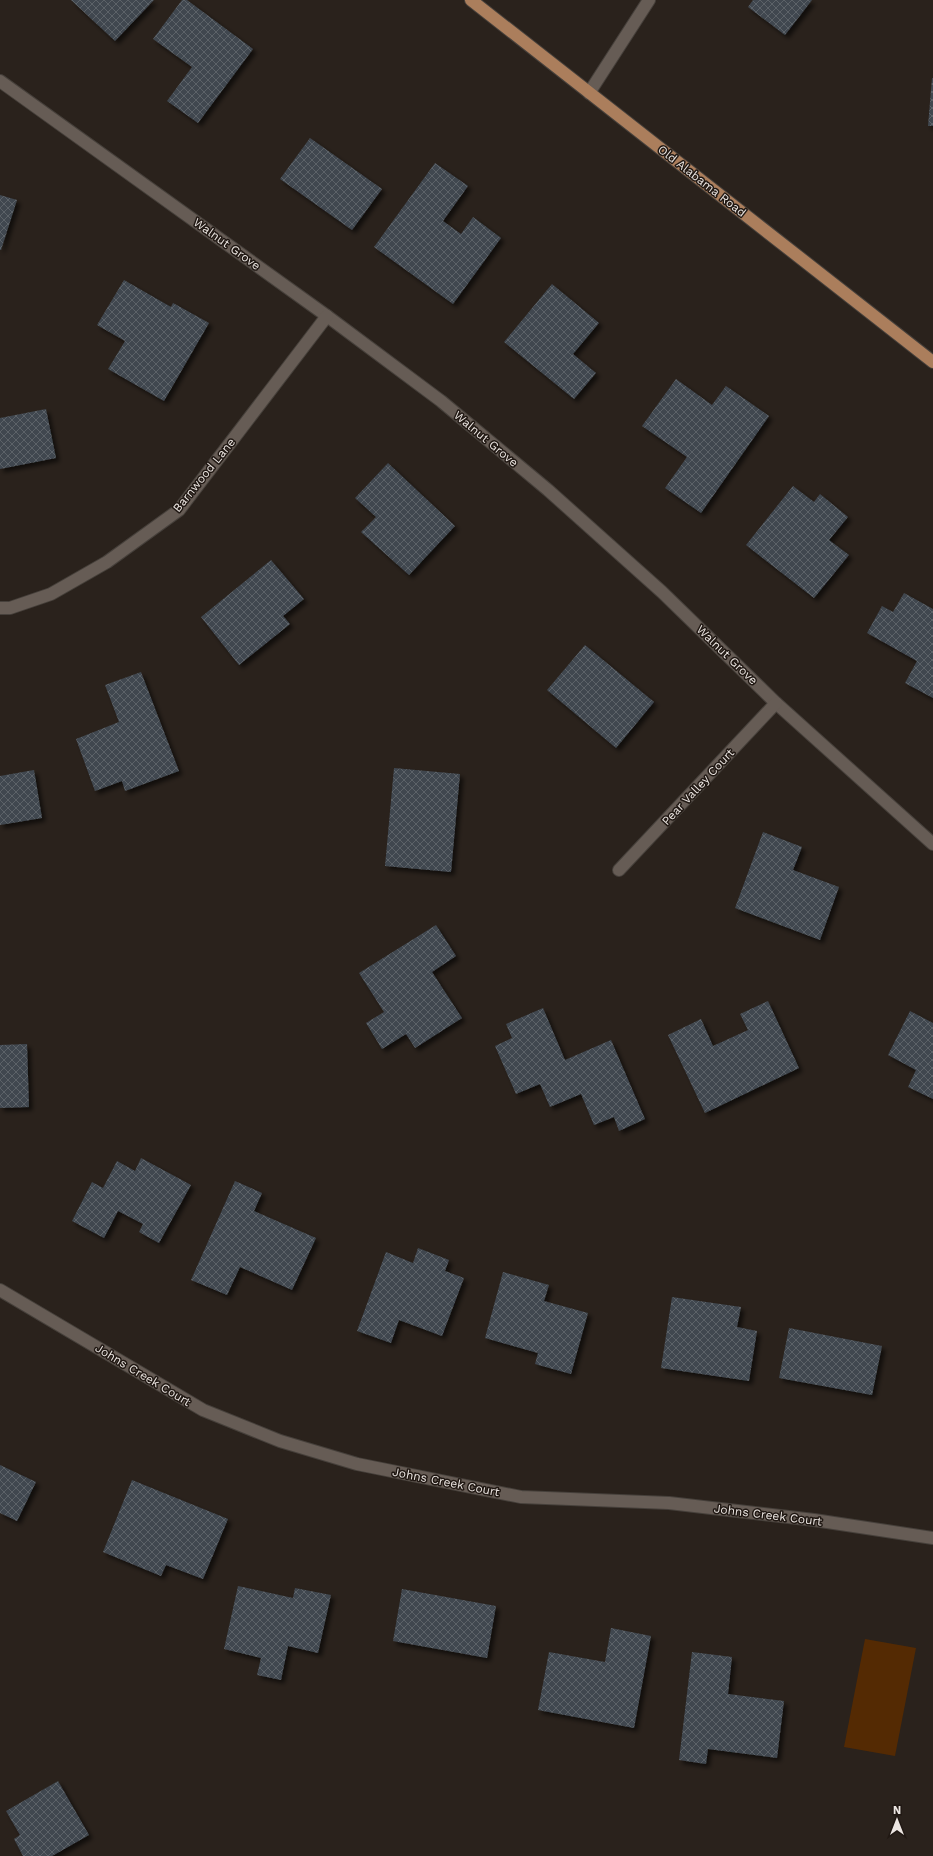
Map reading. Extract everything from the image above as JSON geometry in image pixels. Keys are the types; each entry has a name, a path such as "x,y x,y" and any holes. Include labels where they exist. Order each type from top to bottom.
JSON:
{"main road":[{"name":"Old Alabama Road","path":"471,0 933,362"}],"street":[{"path":"589,93 649,0"},
{"name":"Walnut Grove","path":"0,81 327,316 441,401 548,490 662,592 776,703 933,844"},
{"name":"Barnwood Lane","path":"0,608 10,608 50,594 107,562 179,510 327,316"},
{"name":"Pear Valley Court","path":"619,870 776,703"},
{"name":"Johns Creek Court","path":"0,1290 203,1410 280,1441 357,1464 521,1497 669,1503 814,1520 933,1538"}],"shaded area":[{"path":"865,1639 916,1648 895,1756 844,1747"}],"building":[{"path":"71,0 154,0 115,41"},
{"path":"182,0 187,0 253,49 198,123 167,101 192,67 153,39"},
{"path":"753,0 812,0 785,35 748,7"},
{"path":"932,78 933,126 928,126"},
{"path":"310,138 382,189 352,230 280,179"},
{"path":"435,163 468,186 443,221 461,234 473,217 501,238 453,304 374,247"},
{"path":"0,195 17,200 1,250 0,250"},
{"path":"124,280 171,307 173,303 209,323 164,401 108,369 125,341 97,325"},
{"path":"552,284 599,323 573,354 596,373 574,399 504,342"},
{"path":"676,379 712,405 726,386 769,416 701,513 665,488 687,457 642,426"},
{"path":"46,409 56,458 0,469 0,418"},
{"path":"388,463 455,526 409,575 361,532 376,517 355,498"},
{"path":"793,486 814,502 820,494 848,517 829,540 849,555 814,598 746,545"},
{"path":"271,560 304,599 283,616 290,624 239,665 201,617"},
{"path":"904,593 933,609 933,698 905,683 917,661 867,633 882,606 893,612"},
{"path":"585,645 654,702 616,748 547,690"},
{"path":"141,672 179,771 125,791 122,781 95,791 76,739 119,722 105,685"},
{"path":"394,768 460,774 451,872 385,866"},
{"path":"34,770 42,818 0,825 0,776"},
{"path":"763,832 802,847 793,870 839,887 820,940 735,908"},
{"path":"436,925 456,956 432,972 462,1018 415,1048 406,1034 382,1049 366,1023 384,1012 359,973"},
{"path":"768,1001 799,1068 705,1113 668,1035 701,1019 713,1046 748,1030 740,1014"},
{"path":"543,1008 565,1060 611,1040 645,1119 619,1131 614,1117 594,1125 581,1094 550,1107 540,1084 516,1094 495,1046 512,1038 506,1024"},
{"path":"910,1011 933,1023 933,1099 908,1087 916,1070 888,1055"},
{"path":"27,1044 29,1107 0,1108 0,1045"},
{"path":"141,1158 191,1185 159,1243 139,1232 143,1224 118,1211 104,1238 72,1221 92,1182 103,1188 117,1161 135,1171"},
{"path":"235,1181 262,1193 254,1211 316,1238 292,1290 240,1267 227,1295 191,1280"},
{"path":"418,1248 449,1260 445,1271 464,1278 442,1336 399,1320 391,1343 357,1331 386,1252 413,1263"},
{"path":"503,1272 549,1285 544,1301 588,1313 571,1374 535,1364 538,1353 485,1338"},
{"path":"672,1297 741,1307 737,1327 757,1331 749,1381 661,1368"},
{"path":"789,1328 882,1346 872,1395 779,1378"},
{"path":"0,1465 36,1482 17,1521 0,1513"},
{"path":"132,1480 228,1519 203,1579 166,1565 161,1576 103,1552"},
{"path":"238,1586 293,1598 295,1588 331,1595 318,1653 288,1646 281,1680 257,1675 261,1658 224,1649"},
{"path":"402,1589 496,1606 487,1658 393,1641"},
{"path":"611,1628 651,1636 634,1728 538,1710 549,1652 605,1662"},
{"path":"692,1652 732,1657 728,1694 784,1701 777,1758 708,1749 706,1764 679,1760"},
{"path":"58,1781 89,1835 52,1856 23,1856 14,1839 20,1835 6,1811"}]}
